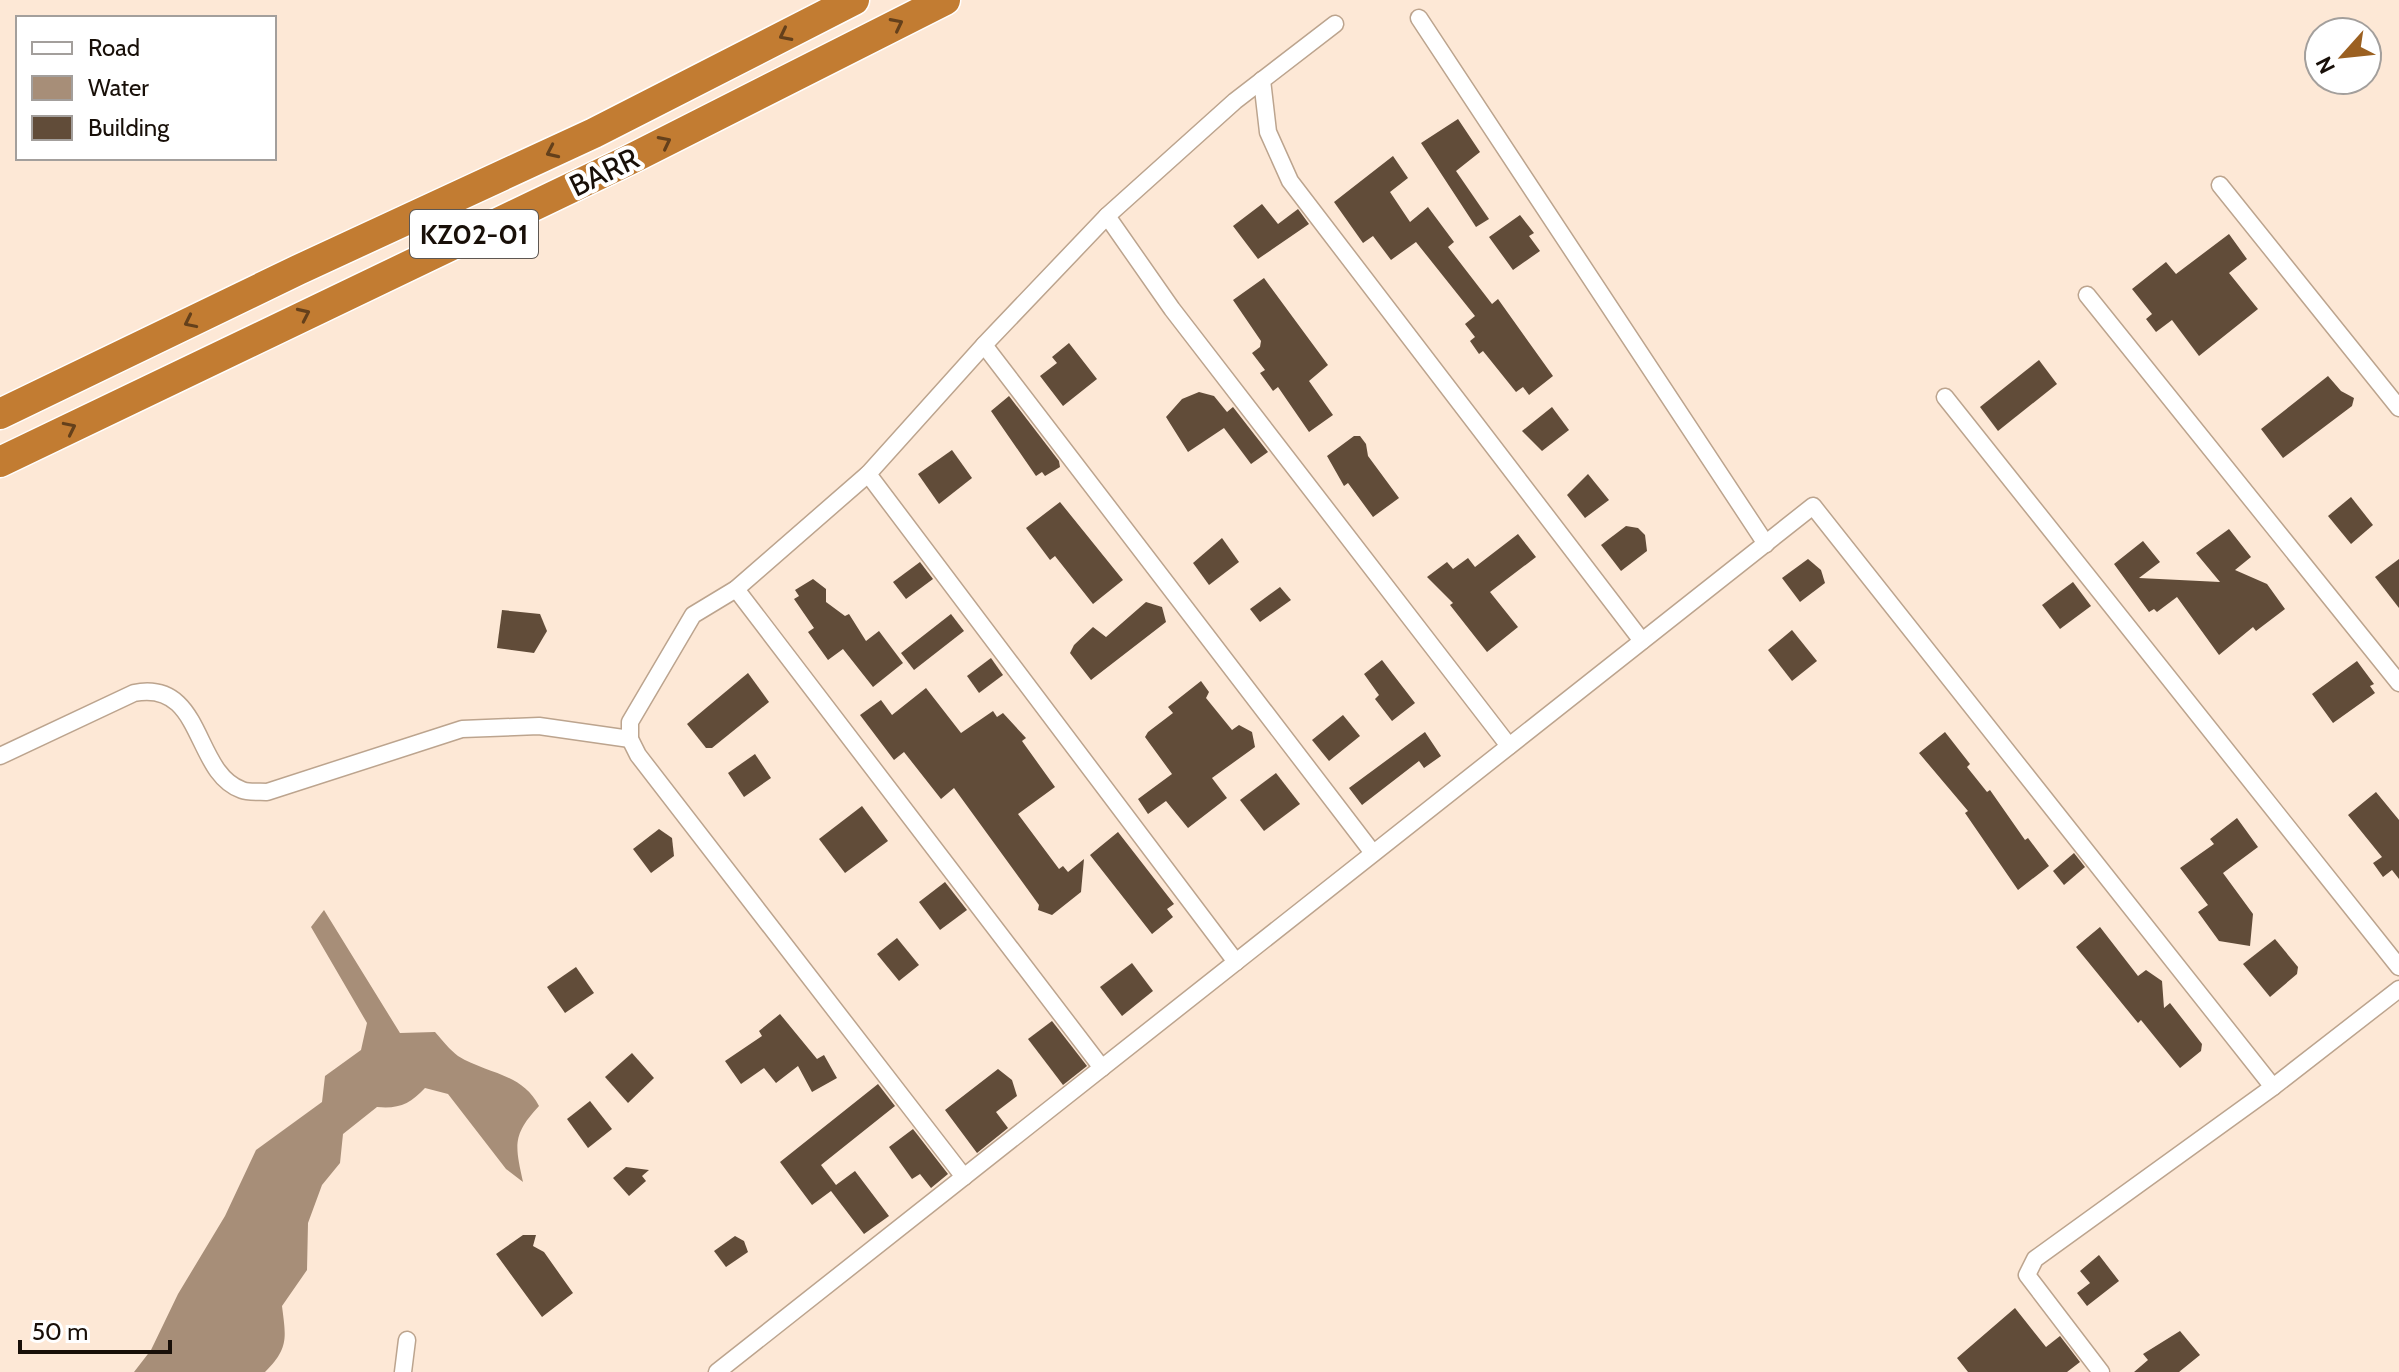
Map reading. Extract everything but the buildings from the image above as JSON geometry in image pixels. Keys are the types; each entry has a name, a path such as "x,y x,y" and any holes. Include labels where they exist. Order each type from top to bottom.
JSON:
{"highway":[{"name":"BARR","path":"0,414 298,270 594,133 854,0"},
{"name":"BARR","path":"0,462 627,161 945,0"}],"street":[{"path":"1419,18 1766,544"},
{"path":"964,1177 638,755 630,739 630,722 693,615 736,589 868,474 984,345 1107,216 1262,80 1335,24"},
{"path":"1262,80 1268,132 1290,181 1642,641"},
{"path":"2220,185 2399,408"},
{"path":"1107,216 1172,309 1509,746"},
{"path":"2087,295 2399,683"},
{"path":"984,345 1373,853"},
{"path":"1945,397 2399,967"},
{"path":"868,474 1236,962"},
{"path":"717,1372 1813,506 2273,1087"},
{"path":"736,589 1102,1068"},
{"path":"0,756 134,693 154,689 177,701 227,782 243,791 267,792 462,729 539,726 630,739"},
{"path":"2101,1372 2027,1275 2035,1259 2273,1087 2399,989"},
{"path":"403,1372 407,1340"}],"water":[{"path":"324,910 400,1033 435,1032 458,1056 514,1080 532,1095 539,1106 524,1125 517,1149 523,1182 506,1169 448,1094 425,1088 404,1104 377,1107 343,1134 340,1163 322,1185 308,1223 307,1270 282,1306 284,1342 273,1364 265,1372 134,1372 151,1350 178,1294 225,1216 256,1150 322,1102 325,1076 361,1050 367,1023 311,927"}]}
